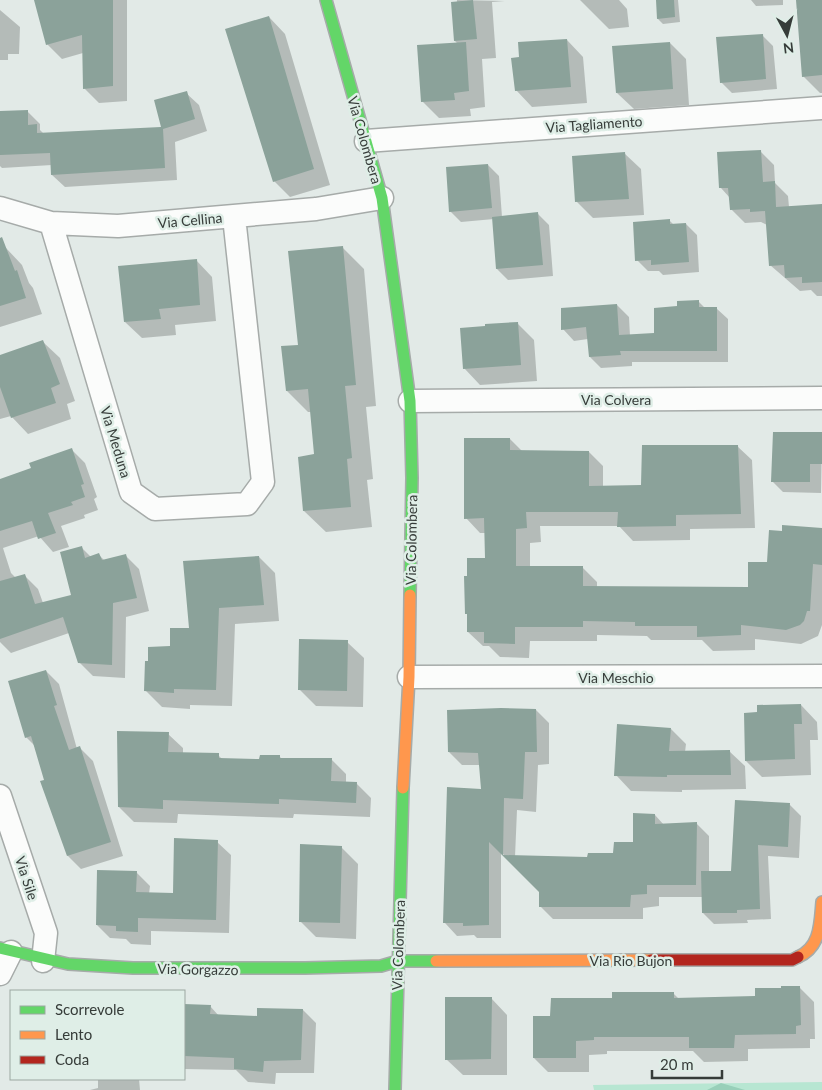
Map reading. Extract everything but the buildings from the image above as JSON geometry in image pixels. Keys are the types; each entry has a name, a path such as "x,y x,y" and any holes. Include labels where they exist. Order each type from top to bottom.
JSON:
{"street":[{"name":"Via Colombera","path":"326,0 382,198 410,401 412,478 410,677 401,821 395,1090"},
{"name":"Via Tagliamento","path":"366,141 822,108"},
{"name":"Via Cellina","path":"0,208 51,223 118,226 316,209 382,198"},
{"name":"Via Meduna","path":"51,223 131,492 155,509 247,504 263,482 234,217"},
{"name":"Via Colvera","path":"410,401 822,398"},
{"name":"Via Meschio","path":"410,677 822,676"},
{"name":"Via Sile","path":"0,796 46,933 44,961"},
{"name":"Via Rio Bujon","path":"398,961 792,960 804,956 813,948 818,939 822,902"},
{"name":"Via Gorgazzo","path":"5,950 44,961 87,968 246,970 380,966 398,961"},
{"path":"0,974 5,950"}],"green space":[{"path":"822,1082 822,1090 594,1090 593,1085"},
{"path":"721,1083 745,1090 707,1090"}],"traffic: fast":[{"path":"326,0 382,198 410,401 412,478 410,595"},
{"path":"395,1090 403,788"},
{"path":"0,948 68,964 133,968 305,968 381,966 398,961 436,961"}],"traffic: slow":[{"path":"403,788 409,677 410,595"},
{"path":"798,957 806,953 815,941 820,926 822,902"},
{"path":"436,961 651,960"}],"traffic: jam":[{"path":"651,960 792,960 798,957"}]}
